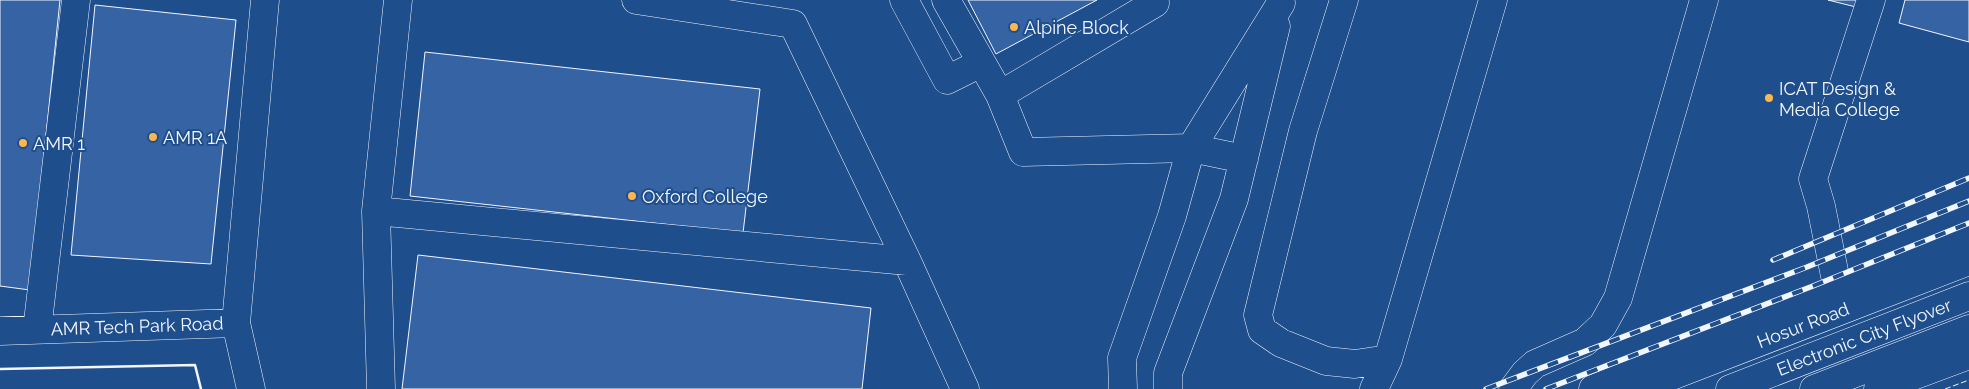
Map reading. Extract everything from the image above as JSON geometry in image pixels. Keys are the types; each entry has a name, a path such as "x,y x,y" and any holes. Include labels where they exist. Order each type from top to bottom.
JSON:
{"main road":[{"path":"37,330 76,0"},
{"path":"236,323 265,0"},
{"path":"381,389 376,212 398,0"},
{"path":"636,0 793,24 907,261 965,389"},
{"path":"904,0 947,80 981,63"},
{"path":"946,0 1000,95 1023,152 1191,148 1244,159"},
{"path":"1000,95 1155,3 1154,0"},
{"path":"1344,0 1304,131 1258,315 1262,330 1281,343 1326,361 1355,364 1388,358"},
{"path":"1374,389 1388,358 1493,0"},
{"path":"1513,389 1525,373 1535,364 1585,342 1603,325 1618,298 1704,0"},
{"path":"1838,291 1821,206 1813,179 1871,0"},
{"path":"1122,374 1172,216 1191,148 1282,2"},
{"path":"1168,389 1168,373 1234,199 1282,2"},
{"path":"376,212 907,261"},
{"path":"1593,389 1969,237"},
{"name":"Hosur Road","path":"1638,389 1969,261"},
{"name":"Electronic City Flyover","path":"1730,389 1969,296"},
{"name":"AMR Tech Park Road","path":"0,331 236,323 251,389"},
{"name":"Electronic City Flyover","path":"1814,389 1969,329"},
{"path":"1878,389 1969,355"}],"building":[{"name":"AMR 1","path":"0,0 60,0 30,290 0,286"},
{"name":"Alpine Block","path":"968,0 1097,0 996,54"},
{"path":"1828,0 1880,0 1876,12"},
{"path":"1905,0 1969,0 1969,42 1899,23"},
{"name":"AMR 1A","path":"95,5 236,20 211,264 71,255"},
{"path":"425,52 760,89 743,233 410,196"},
{"path":"418,255 871,308 862,389 402,389"}],"railway":[{"path":"1773,260 1969,178"},
{"path":"1486,389 1807,267 1969,201"},
{"path":"1546,389 1813,286 1969,223"}],"fence":[{"path":"1945,389 1969,380"}],"wall":[{"path":"0,369 195,365 201,389"}],"place":[{"name":"Alpine Block","path":"1014,27"},
{"name":"ICAT Design & Media College","path":"1769,98"},
{"name":"AMR 1A","path":"153,137"},
{"name":"AMR 1","path":"23,143"},
{"name":"Oxford College","path":"632,196"}]}
